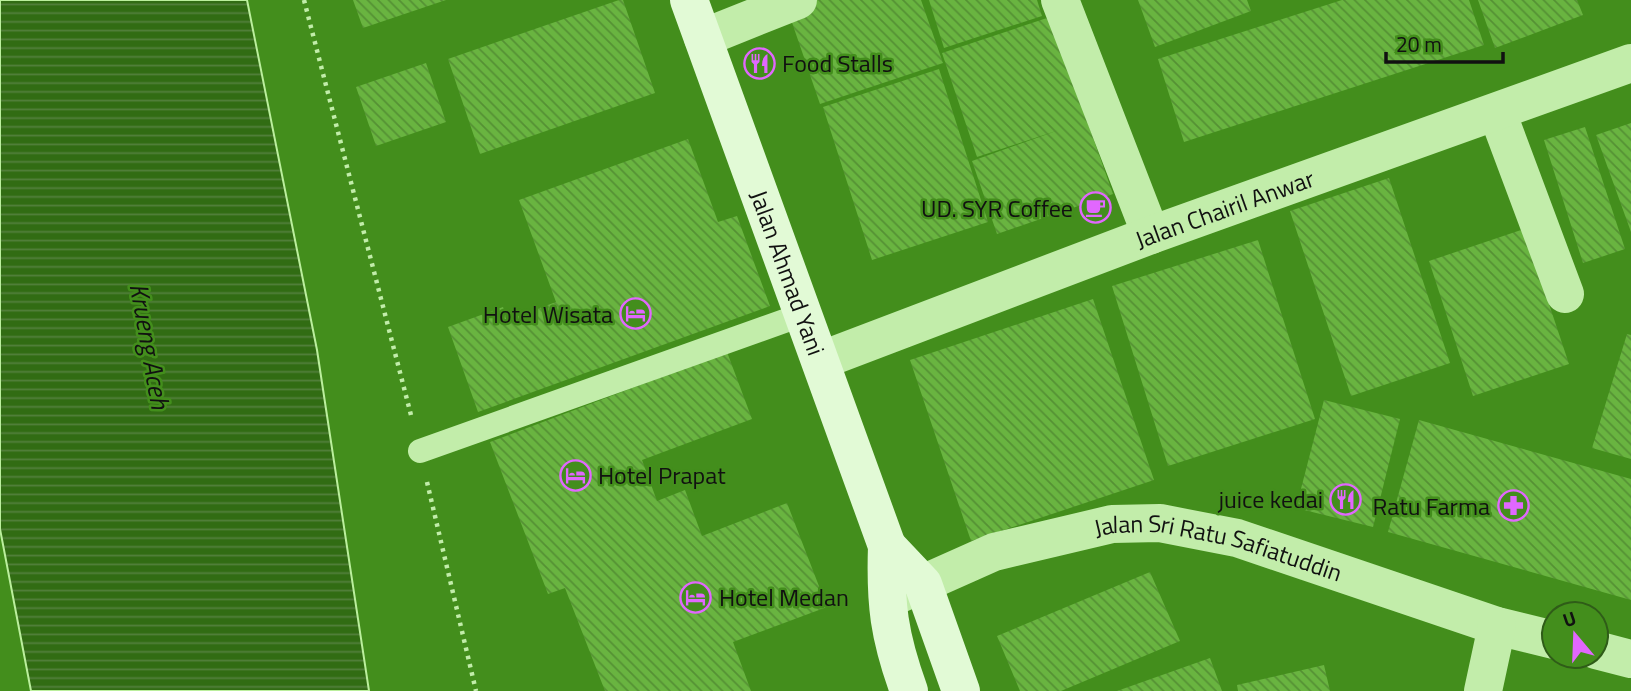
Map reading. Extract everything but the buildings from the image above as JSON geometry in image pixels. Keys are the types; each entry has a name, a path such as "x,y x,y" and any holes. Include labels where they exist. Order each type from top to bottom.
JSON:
{"main road":[{"name":"Jalan Ahmad Yani","path":"689,0 822,360 887,546 885,600 896,656 909,691"},
{"name":"Jalan Ahmad Yani","path":"887,546 923,584 961,691"}],"street":[{"path":"703,38 798,0"},
{"path":"1060,0 1151,235"},
{"name":"Jalan Chairil Anwar","path":"822,360 1151,235 1631,63"},
{"path":"1497,113 1565,294"},
{"name":"Jalan Sri Ratu Safiatuddin","path":"885,600 995,552 1112,524 1160,523 1237,538 1497,626 1540,637"},
{"path":"1483,691 1497,626"},
{"path":"1610,654 1631,659"}],"lane":[{"path":"420,451 804,314"}],"path":[{"path":"304,0 420,451 476,691"}],"water":[{"name":"Krueng Aceh","path":"0,0 247,0 317,350 369,691 31,691 0,529"}],"place":[{"name":"Food Stalls","path":"759,63"},
{"name":"UD. SYR Coffee","path":"1096,208"},
{"name":"Hotel Wisata","path":"636,314"},
{"name":"Hotel Prapat","path":"575,475"},
{"name":"juice kedai","path":"1346,499"},
{"name":"Ratu Farma","path":"1513,506"},
{"name":"Hotel Medan","path":"696,597"}]}
